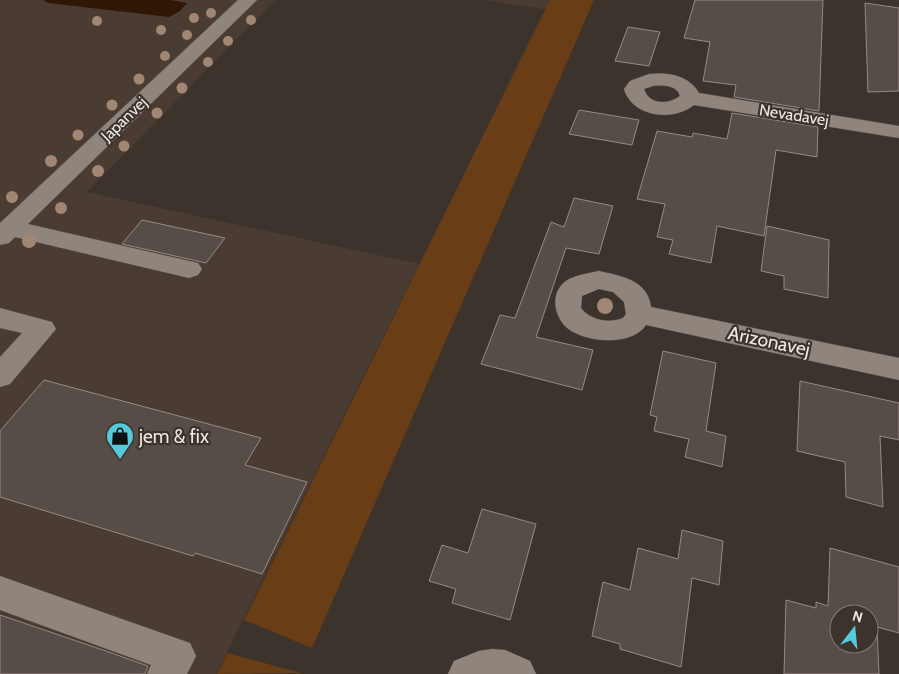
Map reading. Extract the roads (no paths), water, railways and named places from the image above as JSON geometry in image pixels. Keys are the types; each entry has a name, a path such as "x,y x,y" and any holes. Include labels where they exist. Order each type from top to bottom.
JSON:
{"street":[{"name":"Japanvej","path":"5,232 248,0"},
{"name":"Nevadavej","path":"690,98 899,132"},
{"path":"5,232 189,268"},
{"name":"Arizonavej","path":"640,314 899,369"},
{"path":"0,318 42,329 0,376"},
{"path":"0,593 177,656 166,674"},
{"path":"467,674 476,669 492,667 508,669 517,674"}],"place":[{"name":"jem & fix","path":"120,460"}]}
